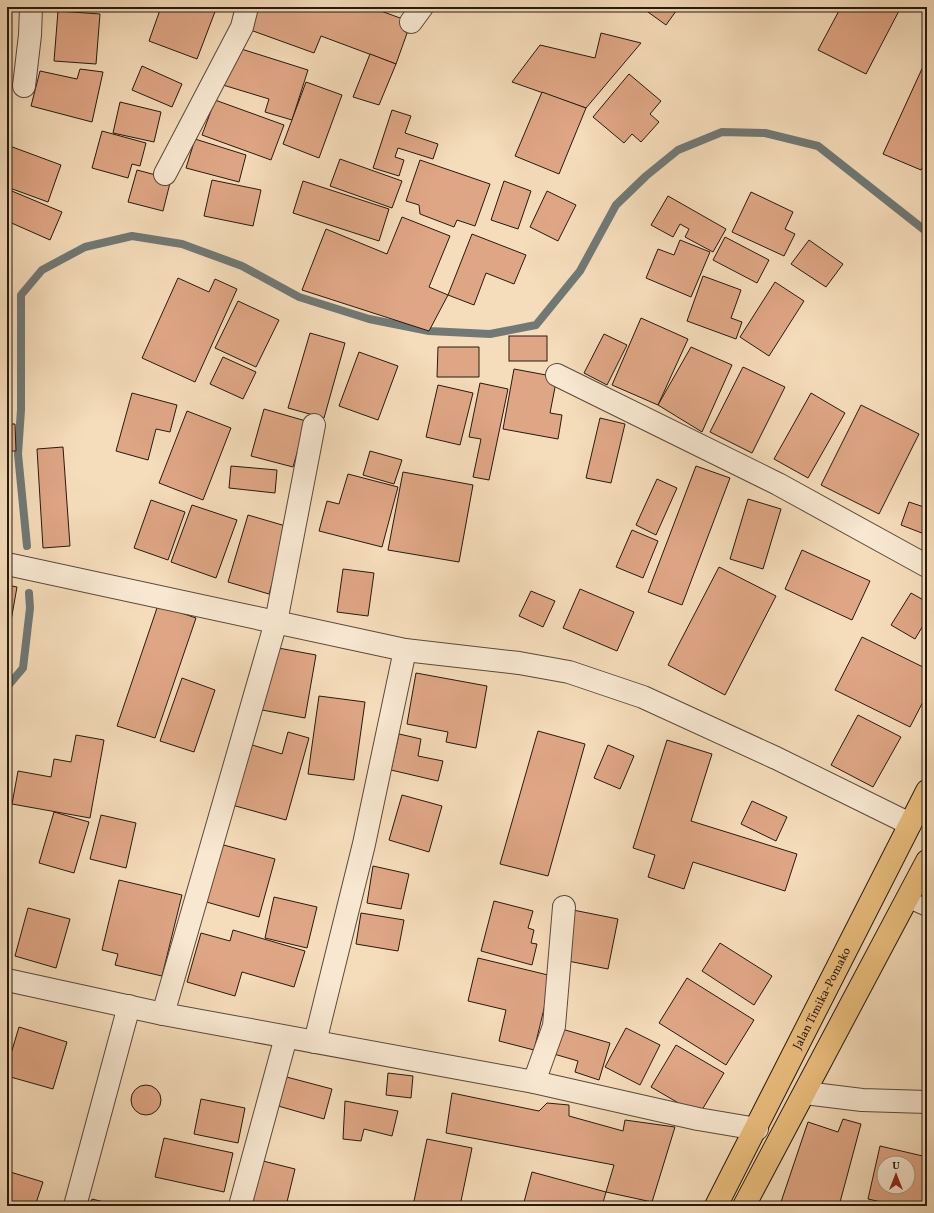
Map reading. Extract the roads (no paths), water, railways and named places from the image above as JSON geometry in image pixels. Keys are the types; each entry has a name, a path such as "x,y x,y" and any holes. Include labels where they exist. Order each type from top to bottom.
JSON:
{"highway":[{"name":"Jalan Timika-Pomako","path":"716,1206 757,1129 927,791"},
{"path":"744,1206 927,861"}],"street":[{"path":"24,86 30,35 31,7"},
{"path":"165,174 242,26 247,7"},
{"path":"557,375 778,484 927,566"},
{"path":"163,1014 276,622 314,424"},
{"path":"7,564 405,650 570,672 643,697 776,758 910,824"},
{"path":"316,1042 364,844 405,650"},
{"path":"534,1082 554,1026 564,907"},
{"path":"7,980 163,1014 534,1082 698,1119 757,1129"},
{"path":"75,1206 129,1006"},
{"path":"240,1206 286,1037"},
{"path":"805,1093 862,1100 927,1102"}],"lane":[{"path":"907,899 927,908"}],"waterway":[{"path":"27,546 18,454 21,410 21,295 42,270 85,247 132,236 182,244 242,266 299,297 369,319 429,331 490,334 536,325 580,271 616,205 646,176 678,150 722,132 765,133 818,146 927,232"},
{"path":"7,687 23,668 30,608 29,593"}]}
